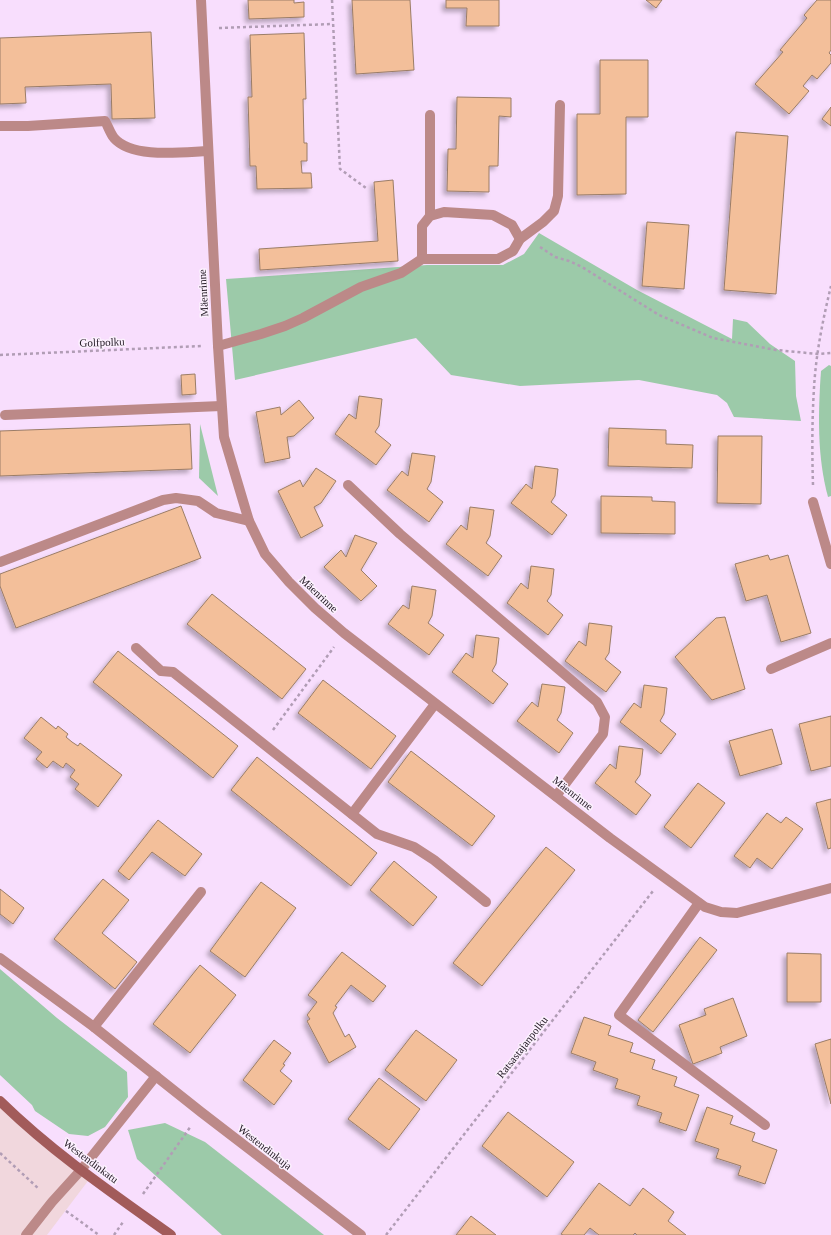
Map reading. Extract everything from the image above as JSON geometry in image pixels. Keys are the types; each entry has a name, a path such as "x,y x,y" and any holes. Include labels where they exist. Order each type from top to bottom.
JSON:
{"main road":[{"name":"Westendinkatu","path":"0,1100 23,1124 81,1170 171,1235"}],"street":[{"name":"Mäenrinne","path":"201,0 221,406 224,437 249,521 266,554 289,582 315,608 344,633 663,878 705,907 721,912 737,913 831,888"},
{"path":"218,346 285,326 361,287 401,273 422,259 498,259 513,251 520,239 543,222 554,211 558,196 560,105"},
{"path":"430,115 430,216"},
{"path":"0,126 28,126 105,121 114,138 125,146 161,154 208,151"},
{"path":"422,259 422,226 430,216 444,212 493,215 512,225 520,239"},
{"path":"5,415 221,406"},
{"path":"348,485 400,534 597,702 605,717 604,734 556,796"},
{"path":"0,562 163,500 176,498 198,502 216,513 249,521"},
{"path":"813,502 831,564"},
{"path":"771,669 831,643"},
{"path":"136,648 161,671 173,672 377,834 414,847 434,860 486,902"},
{"path":"352,814 436,704"},
{"path":"94,1027 202,892"},
{"path":"699,903 619,1015 765,1125"},
{"name":"Westendinkuja","path":"0,958 94,1027 200,1112 361,1235"},
{"path":"26,1235 52,1202 81,1170 156,1076"}],"path":[{"path":"332,0 340,169 366,188"},
{"path":"215,28 333,24"},
{"path":"520,239 541,248 555,257 582,267 659,314 713,338 776,350 818,354 831,353"},
{"path":"813,502 812,440 814,386 821,327 831,286"},
{"name":"Golfpolku","path":"0,355 205,346"},
{"path":"263,743 344,633"},
{"name":"Ratsastajanpolku","path":"386,1235 663,878"},
{"path":"150,1184 200,1112"}],"shaded area":[{"path":"0,1101 91,1177 47,1235 0,1235"}],"green space":[{"path":"539,233 637,290 732,339 733,319 747,322 770,344 795,361 796,396 801,421 734,417 727,403 717,395 639,380 520,386 451,375 416,338 235,380 226,279 427,265 503,265 524,254"},
{"path":"829,365 831,366 831,496 828,497 824,482 820,451 819,403 821,371"},
{"path":"200,424 218,496 199,478"},
{"path":"0,969 57,1018 127,1072 128,1097 105,1127 88,1136 69,1134 35,1111 32,1105 0,1075"},
{"path":"165,1123 205,1142 324,1235 222,1235 137,1159 128,1130"}],"building":[{"path":"248,0 294,0 294,3 304,2 304,17 249,19"},
{"path":"352,0 410,0 414,70 356,74"},
{"path":"446,0 499,0 499,26 466,26 467,8 446,8"},
{"path":"646,0 662,0 656,8"},
{"path":"817,0 831,0 831,50 829,53 831,55 831,63 817,79 812,75 803,86 809,91 789,114 755,84 783,52 780,50 807,18 804,15"},
{"path":"151,32 155,118 112,119 111,84 25,87 26,103 0,104 0,38"},
{"path":"304,33 306,99 303,99 304,143 307,143 307,161 301,161 302,173 311,173 312,188 257,189 256,166 250,166 248,97 252,97 250,35"},
{"path":"600,60 648,60 648,117 626,117 626,194 577,195 577,114 600,114"},
{"path":"457,97 511,98 511,117 499,116 498,166 489,166 489,192 447,191 448,149 456,149"},
{"path":"831,107 831,126 822,119"},
{"path":"736,132 788,136 776,294 724,290"},
{"path":"393,180 398,261 260,270 259,249 378,241 374,182"},
{"path":"647,222 689,225 684,289 642,286"},
{"path":"195,374 196,394 182,395 181,375"},
{"path":"359,396 382,399 379,426 375,432 391,445 376,465 335,434 349,414 356,419"},
{"path":"299,400 314,418 294,436 287,437 290,458 265,463 256,412 280,407 281,415"},
{"path":"190,424 192,469 0,476 0,431"},
{"path":"609,428 666,430 666,444 693,445 692,468 608,466"},
{"path":"718,436 762,436 761,504 717,503"},
{"path":"412,453 435,456 431,482 427,489 443,502 429,522 387,490 402,471 408,476"},
{"path":"535,466 558,469 555,496 551,502 567,515 552,535 511,503 526,484 532,489"},
{"path":"316,468 336,481 321,503 314,507 323,526 301,538 278,491 300,480 303,487"},
{"path":"601,496 652,497 652,501 675,502 675,534 601,533"},
{"path":"181,506 201,558 16,628 0,586 0,574"},
{"path":"470,507 494,510 490,536 486,543 502,556 488,576 446,544 461,525 467,530"},
{"path":"355,535 377,543 361,570 377,586 361,601 324,567 341,550 346,557"},
{"path":"768,555 770,560 788,555 811,633 781,642 767,595 746,601 735,564"},
{"path":"531,566 554,569 551,595 547,601 563,615 548,635 507,603 521,583 528,589"},
{"path":"412,586 436,590 432,616 428,623 444,635 429,655 388,624 403,605 409,609"},
{"path":"212,594 306,669 282,699 187,624"},
{"path":"725,617 745,689 712,700 675,657 716,618"},
{"path":"589,623 612,626 609,653 605,659 621,672 606,692 565,661 579,641 586,646"},
{"path":"476,635 499,638 496,664 492,671 508,684 493,704 452,672 466,653 473,658"},
{"path":"118,651 238,746 213,778 93,682"},
{"path":"323,680 396,736 371,769 298,713"},
{"path":"542,684 565,687 561,713 557,720 573,733 559,753 517,721 532,702 538,707"},
{"path":"644,685 667,688 664,714 660,721 676,734 661,754 620,722 634,703 641,708"},
{"path":"831,716 831,766 811,771 799,724"},
{"path":"41,717 56,729 58,726 68,734 66,737 72,742 78,746 80,743 122,775 98,807 75,789 79,784 70,777 75,770 66,763 63,768 53,761 47,768 36,759 42,752 24,738"},
{"path":"772,729 782,764 740,776 729,741"},
{"path":"619,746 643,749 640,775 635,782 651,795 636,815 595,783 610,764 616,769"},
{"path":"411,751 495,816 472,846 388,782"},
{"path":"257,757 377,853 351,886 231,790"},
{"path":"698,783 725,803 691,848 664,827"},
{"path":"831,799 831,848 828,849 816,803"},
{"path":"767,813 781,823 786,817 803,829 772,869 757,858 750,868 734,856"},
{"path":"158,820 202,854 185,876 152,852 129,880 118,871"},
{"path":"546,847 575,870 482,986 453,963"},
{"path":"394,861 437,897 413,926 370,890"},
{"path":"103,879 129,900 102,933 137,962 115,989 54,939"},
{"path":"261,882 296,908 245,977 210,951"},
{"path":"0,889 24,908 13,924 0,914"},
{"path":"700,937 717,950 653,1032 638,1020"},
{"path":"342,952 386,986 373,1002 351,985 335,1006 337,1007 333,1013 345,1037 349,1034 356,1047 329,1063 307,1021 310,1019 307,1015 317,1002 308,995"},
{"path":"787,953 821,954 821,1002 787,1002"},
{"path":"200,965 236,995 190,1053 153,1024"},
{"path":"733,998 747,1036 720,1047 722,1053 693,1064 679,1025 706,1015 704,1009"},
{"path":"584,1017 611,1026 608,1035 633,1043 630,1052 655,1060 652,1069 677,1077 674,1086 699,1095 686,1131 659,1122 662,1113 637,1105 640,1096 615,1088 618,1079 593,1070 596,1062 571,1053"},
{"path":"416,1030 457,1060 426,1101 385,1070"},
{"path":"831,1039 831,1104 815,1044"},
{"path":"274,1040 291,1053 280,1071 292,1081 274,1105 243,1080"},
{"path":"379,1078 420,1109 389,1150 348,1119"},
{"path":"707,1107 733,1116 730,1124 755,1133 752,1141 777,1150 765,1184 738,1175 741,1166 716,1158 719,1149 695,1141"},
{"path":"508,1112 574,1162 547,1197 482,1146"},
{"path":"599,1183 630,1206 643,1188 674,1212 668,1221 686,1235 637,1235 635,1233 633,1235 599,1235 590,1228 584,1235 561,1234"},
{"path":"471,1216 496,1235 456,1235"}]}
